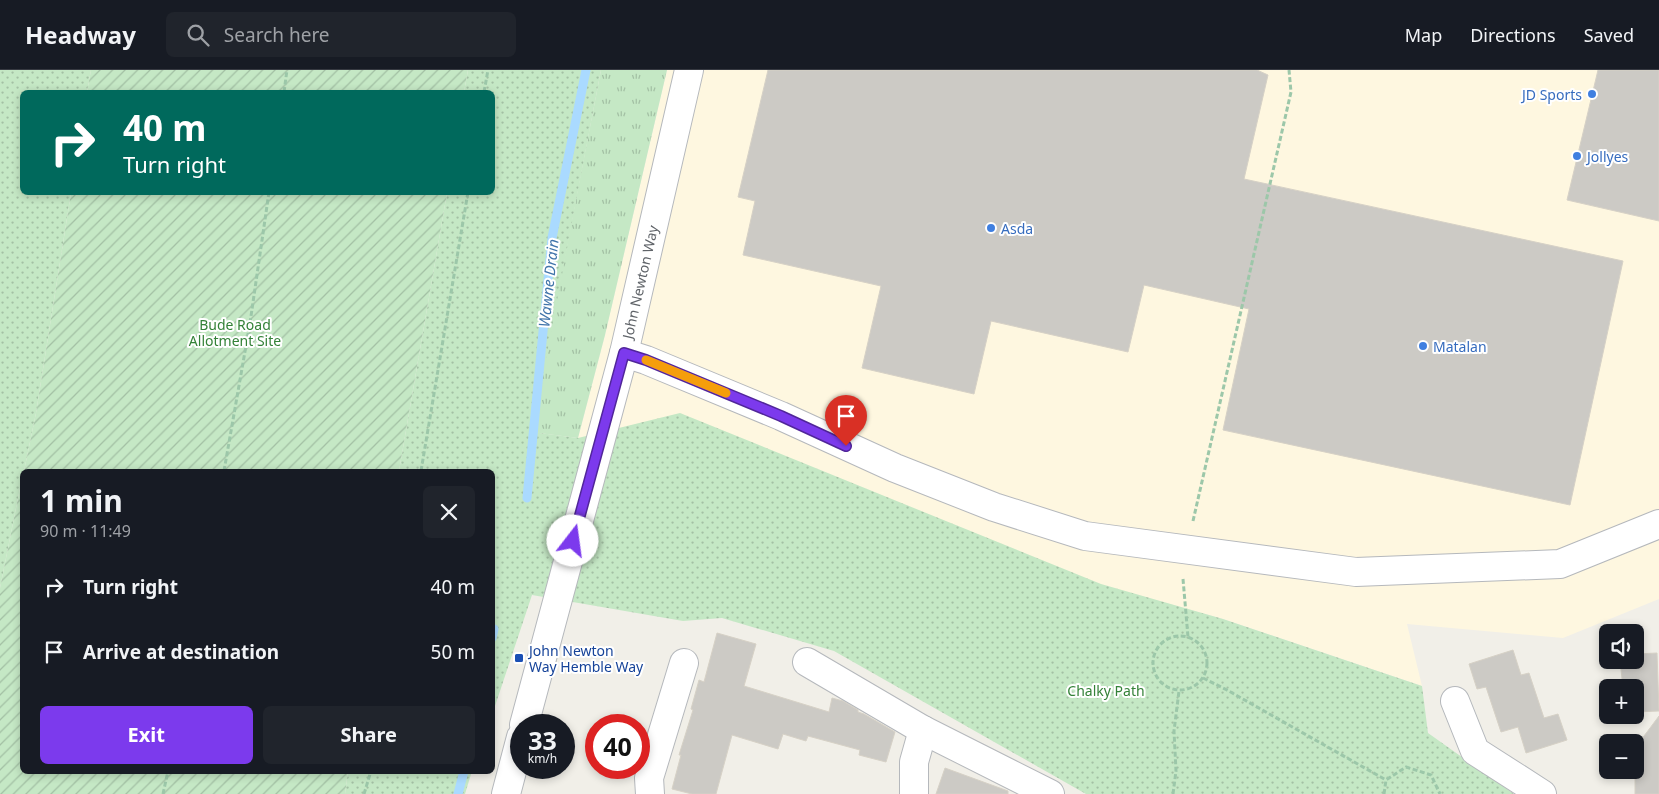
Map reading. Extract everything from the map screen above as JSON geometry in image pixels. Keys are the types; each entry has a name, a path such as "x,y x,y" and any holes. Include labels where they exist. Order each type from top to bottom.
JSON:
{"street":[{"name":"John Newton Way","path":"527,714 624,353 689,70"},
{"path":"624,353 646,360 781,416 895,468 994,507 1085,536 1356,572 1560,564 1659,524"},
{"path":"806,662 922,730 1050,794"},
{"path":"650,794 649,778 684,663"},
{"path":"1456,701 1475,752 1542,794"},
{"path":"914,794 914,762 922,730"},
{"path":"506,794 510,779"}],"path":[{"path":"284,90 287,70"},
{"path":"484,90 488,70"},
{"path":"1188,637 1183,579 1186,550 1291,92 1289,70"},
{"path":"224,469 250,323 269,195"},
{"path":"421,469 467,195"},
{"path":"1175,636 1188,637 1199,644 1206,654 1207,666 1203,678 1197,685 1188,689 1179,691 1166,687 1157,678 1153,666 1155,652 1163,642 1175,636"},
{"path":"1203,678 1386,780"},
{"path":"1172,794 1176,771 1174,731 1179,691"},
{"path":"1384,794 1386,780 1406,767 1431,775 1440,794"},
{"path":"163,794 167,774"},
{"path":"364,794 370,774"}],"shaded area":[{"path":"667,70 1659,70 1659,599 1563,638 1407,624 1422,686 1223,619 578,438 605,335"}],"green space":[{"path":"0,70 91,70 87,90 20,90 20,195 71,195 36,413 24,469 20,469 20,488 0,588"},
{"path":"91,70 468,70 464,90 87,90"},
{"name":"Chalky Path","path":"468,70 601,70 532,432 578,438 680,413 1101,584 1223,619 1422,686 1428,733 1514,794 1086,794 834,651 722,618 683,621 532,595 495,706 495,469 399,469 447,195 495,195 495,90 464,90"},
{"path":"601,70 667,70 605,335 578,438 531,432"},
{"name":"Bude Road Allotment Site","path":"71,195 447,195 399,469 24,469 36,413"},
{"path":"20,488 20,774 348,774 345,794 0,794 0,588"},
{"path":"348,774 471,774 465,794 345,794"}],"building":[{"path":"768,70 1257,70 1268,75 1244,179 1623,261 1570,505 1223,430 1249,309 1144,285 1128,352 991,321 974,394 862,368 881,286 743,255 755,201 738,197"},
{"path":"1598,70 1659,70 1659,221 1567,200"},
{"path":"717,633 756,644 744,686 829,712 832,698 843,701 858,710 858,712 895,732 886,762 859,755 860,750 808,736 806,741 783,734 778,749 732,735 716,794 692,794 672,789 699,680 704,682"},
{"path":"1513,650 1521,675 1529,673 1544,718 1558,714 1567,740 1526,753 1518,727 1501,732 1486,687 1477,689 1469,664"},
{"path":"1657,653 1659,711 1644,712 1644,679 1622,679 1621,669 1644,669 1644,654"},
{"path":"1659,716 1659,794 1635,794 1635,779 1644,779 1644,736"},
{"path":"945,768 1008,791 1008,794 936,794"}],"waterway":[{"name":"Wawne Drain","path":"527,498 552,238 586,70"},
{"name":"Wawne Drain","path":"458,794 463,774"}],"slow traffic":[{"path":"646,360 726,393"}],"place":[{"name":"JD Sports","path":"1592,94"},
{"name":"Jollyes","path":"1577,156"},
{"name":"Asda","path":"991,228"},
{"name":"Matalan","path":"1423,346"},
{"name":"John Newton Way Hemble Way","path":"519,658"}],"route":[{"path":"573,541 624,353 646,360 781,416 846,446"}]}
